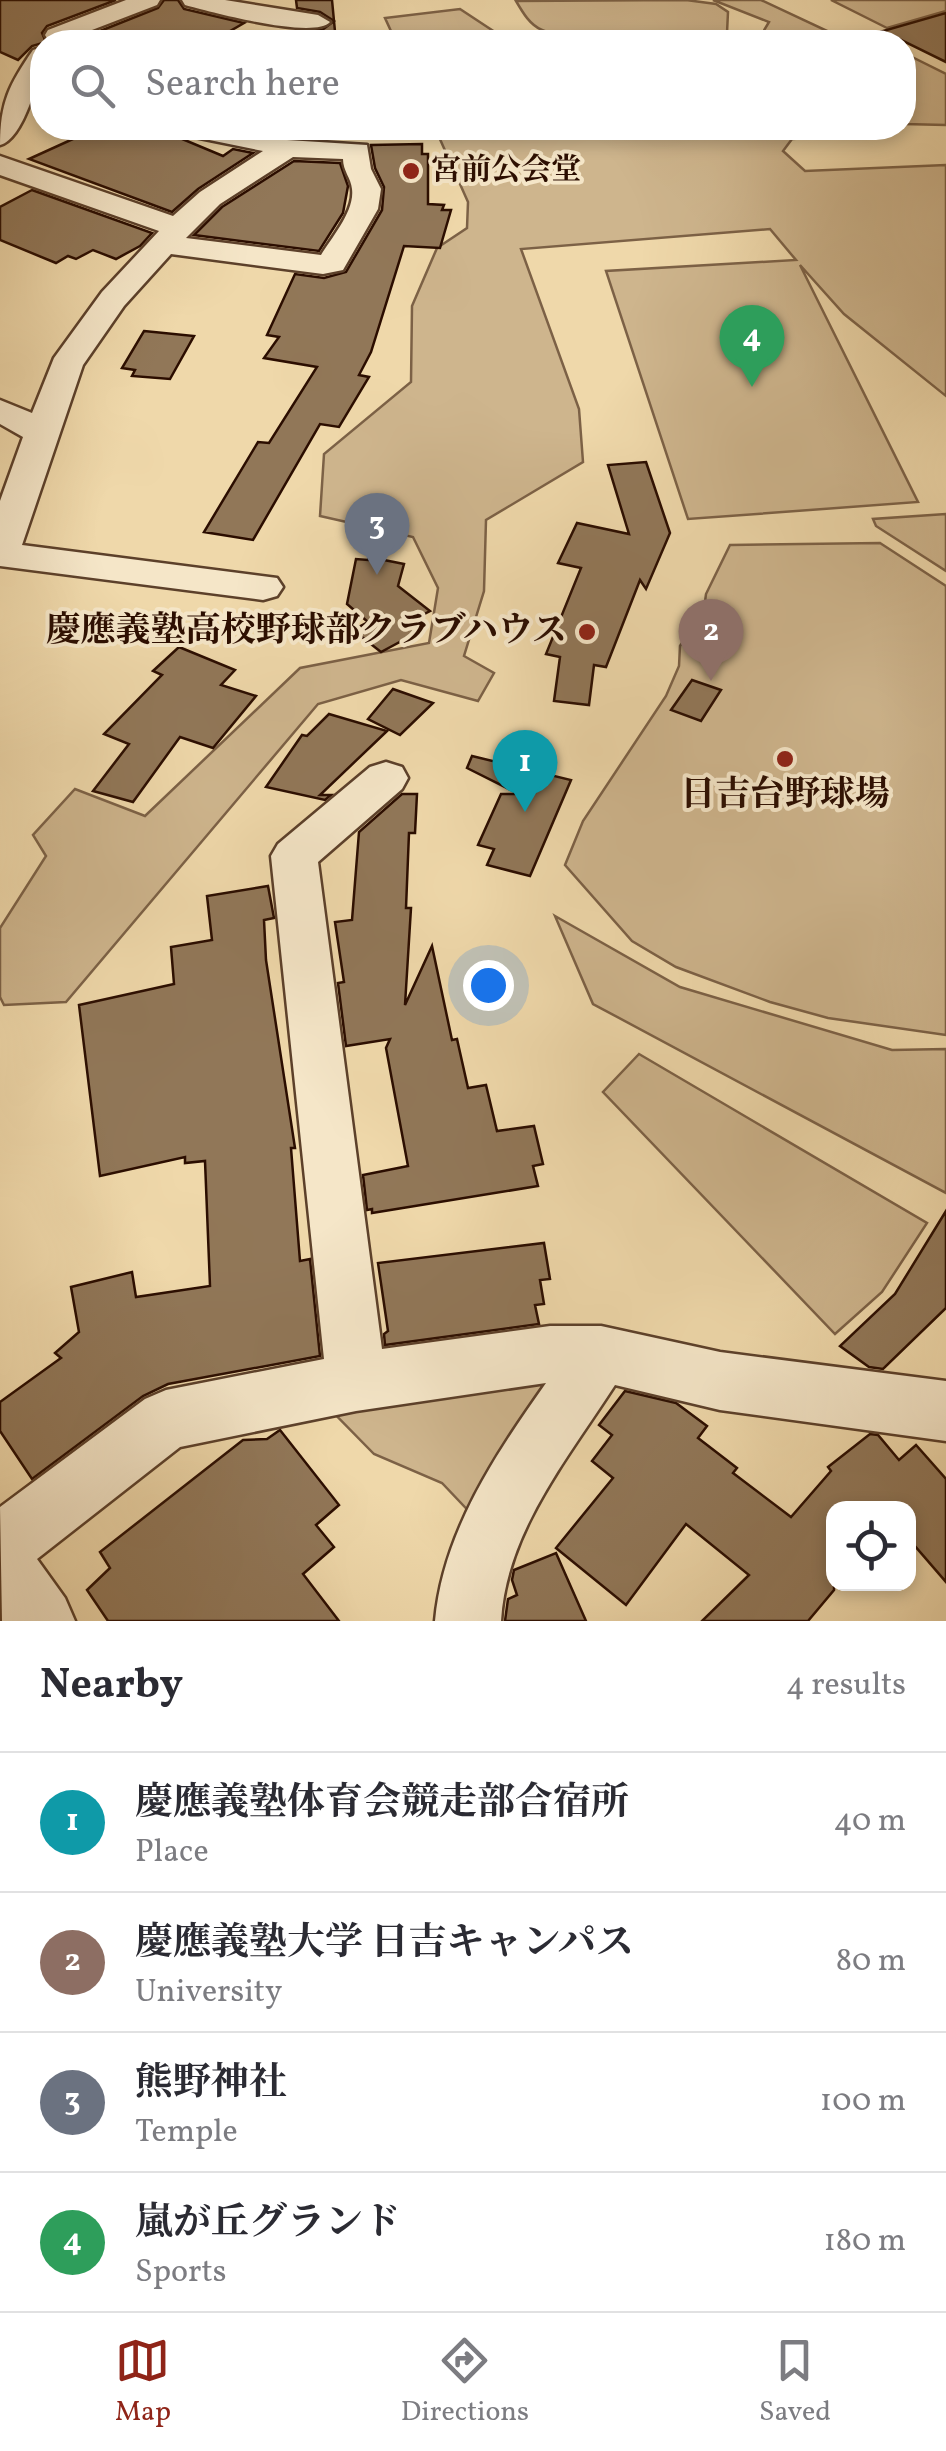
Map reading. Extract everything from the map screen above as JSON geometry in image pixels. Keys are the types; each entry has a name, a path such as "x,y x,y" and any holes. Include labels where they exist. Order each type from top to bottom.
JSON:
{"street":[{"path":"63,30 83,0"},
{"path":"94,30 148,0"},
{"path":"194,0 249,13 318,22"},
{"path":"0,58 30,57"},
{"path":"0,137 30,84"},
{"path":"0,164 171,236 323,265 332,263 362,209 367,189 357,169 358,151 287,148 248,140"},
{"path":"262,587 0,554 66,365 113,299 171,236 210,198 287,148"},
{"path":"0,410 41,433"},
{"path":"356,1382 294,856 386,778"},
{"path":"0,1547 166,1420 356,1382 550,1354 601,1354 720,1381 946,1411"},
{"path":"468,1621 466,1596 502,1508 601,1354"},
{"path":"0,1562 42,1621"}],"shaded area":[{"path":"686,0 716,4 728,12 727,30 543,30 527,18 516,1"},
{"path":"713,0 761,0 825,30 764,30 769,22"},
{"path":"831,0 946,0 946,11 887,28"},
{"path":"460,9 492,30 390,30 385,18"},
{"path":"916,59 946,74 946,125 916,124"},
{"path":"440,140 791,140 783,151 805,171 946,165 946,396 844,314 800,265 918,502 688,519 606,271 796,260 770,229 521,249 579,409 583,462 486,520 484,591 464,656 494,673 478,701 401,680 318,704 66,1002 4,1005 0,997 0,928 46,856 33,835 75,789 145,816 300,668 429,643 438,588 413,537 320,516 324,454 411,382 412,306 437,248 467,228 468,202"},
{"path":"946,514 946,571 876,526 873,519"},
{"name":"日吉台野球場","path":"880,543 946,586 946,1035 828,1018 770,1002 676,967 632,941 565,865 583,821 666,696 679,666 680,646 704,609 706,594 730,545"},
{"path":"555,916 680,987 892,1050 946,1049 946,1193 593,1004"},
{"path":"639,1054 927,1223 882,1292 835,1334 603,1092"},
{"path":"540,1366 561,1394 480,1523 442,1483 374,1454 325,1404"}],"building":[{"path":"0,0 116,0 44,30 30,30 30,48 18,60 0,52"},
{"path":"164,0 178,0 184,9 244,23 232,30 103,30 158,8"},
{"path":"296,0 332,0 334,21 320,12 297,8"},
{"path":"946,13 946,62 916,47 916,30 886,30"},
{"path":"71,140 185,140 223,156 233,149 253,153 198,189 172,212 29,159"},
{"path":"422,144 422,154 428,154 428,204 444,205 442,210 451,210 440,248 404,246 371,352 359,375 369,377 339,427 320,424 253,540 204,532 258,442 269,443 317,367 264,358 279,337 267,335 295,274 324,278 346,272 382,210 384,187 371,145"},
{"path":"294,161 340,163 348,186 343,213 319,251 194,235 222,207"},
{"path":"32,190 152,233 140,246 116,259 93,250 56,263 0,240 0,207"},
{"path":"144,331 194,336 170,379 132,376 135,370 122,368"},
{"path":"646,462 670,533 646,589 640,580 606,667 594,665 589,705 554,701 560,657 546,654 581,568 558,563 577,523 629,534 608,465"},
{"path":"369,557 404,564 398,586 430,611 409,622 420,631 381,652 353,630 368,622 347,604 356,559"},
{"path":"179,647 235,670 221,685 256,696 213,748 180,737 133,802 93,791 129,744 104,734 162,675 153,671"},
{"path":"692,680 721,690 701,721 671,710"},
{"path":"393,689 433,703 400,735 368,719"},
{"path":"329,714 387,731 320,795 331,795 325,800 266,787 302,735 307,736"},
{"path":"472,756 571,780 530,876 487,865 494,849 478,845 501,794 519,794 467,768"},
{"path":"402,794 417,794 415,833 409,833 406,908 411,908 405,1005 432,946 452,1040 457,1039 468,1088 486,1085 497,1131 534,1126 543,1164 533,1166 538,1186 372,1213 372,1209 367,1210 363,1175 408,1166 386,1048 390,1039 346,1046 338,983 344,982 335,922 352,920 359,832"},
{"path":"268,886 274,918 264,920 266,960 295,1148 291,1148 300,1261 310,1259 320,1356 168,1384 143,1396 32,1479 0,1431 0,1402 61,1358 55,1353 79,1332 71,1287 132,1272 136,1297 210,1286 205,1161 185,1163 185,1157 100,1176 79,1005 174,984 171,947 212,940 207,896"},
{"path":"946,1211 946,1308 883,1369 869,1367 840,1346 895,1294"},
{"path":"544,1243 550,1279 540,1280 544,1304 535,1305 539,1324 385,1345 384,1334 388,1331 378,1263"},
{"path":"625,1391 676,1403 707,1426 698,1438 737,1468 733,1473 791,1517 831,1471 828,1467 870,1434 878,1435 899,1460 916,1445 946,1479 946,1582 916,1547 916,1501 826,1501 826,1591 833,1591 808,1621 702,1621 749,1575 686,1524 626,1605 556,1548 613,1478 592,1461 612,1435 599,1425"},
{"path":"280,1430 339,1505 316,1525 334,1547 303,1574 339,1621 108,1621 87,1590 110,1568 100,1552 243,1440 267,1439"},
{"path":"556,1553 586,1621 505,1621 508,1599 517,1595 512,1580 514,1570"}],"place":[{"name":"宮前公会堂","path":"411,171"},
{"name":"嵐が丘グランド","path":"752,387"},
{"name":"熊野神社","path":"377,575"},
{"name":"慶應義塾高校野球部クラブハウス","path":"587,632"},
{"name":"慶應義塾大学 日吉キャンパス","path":"711,681"},
{"name":"日吉台野球場","path":"785,759"},
{"name":"慶應義塾体育会競走部合宿所","path":"525,812"}]}
